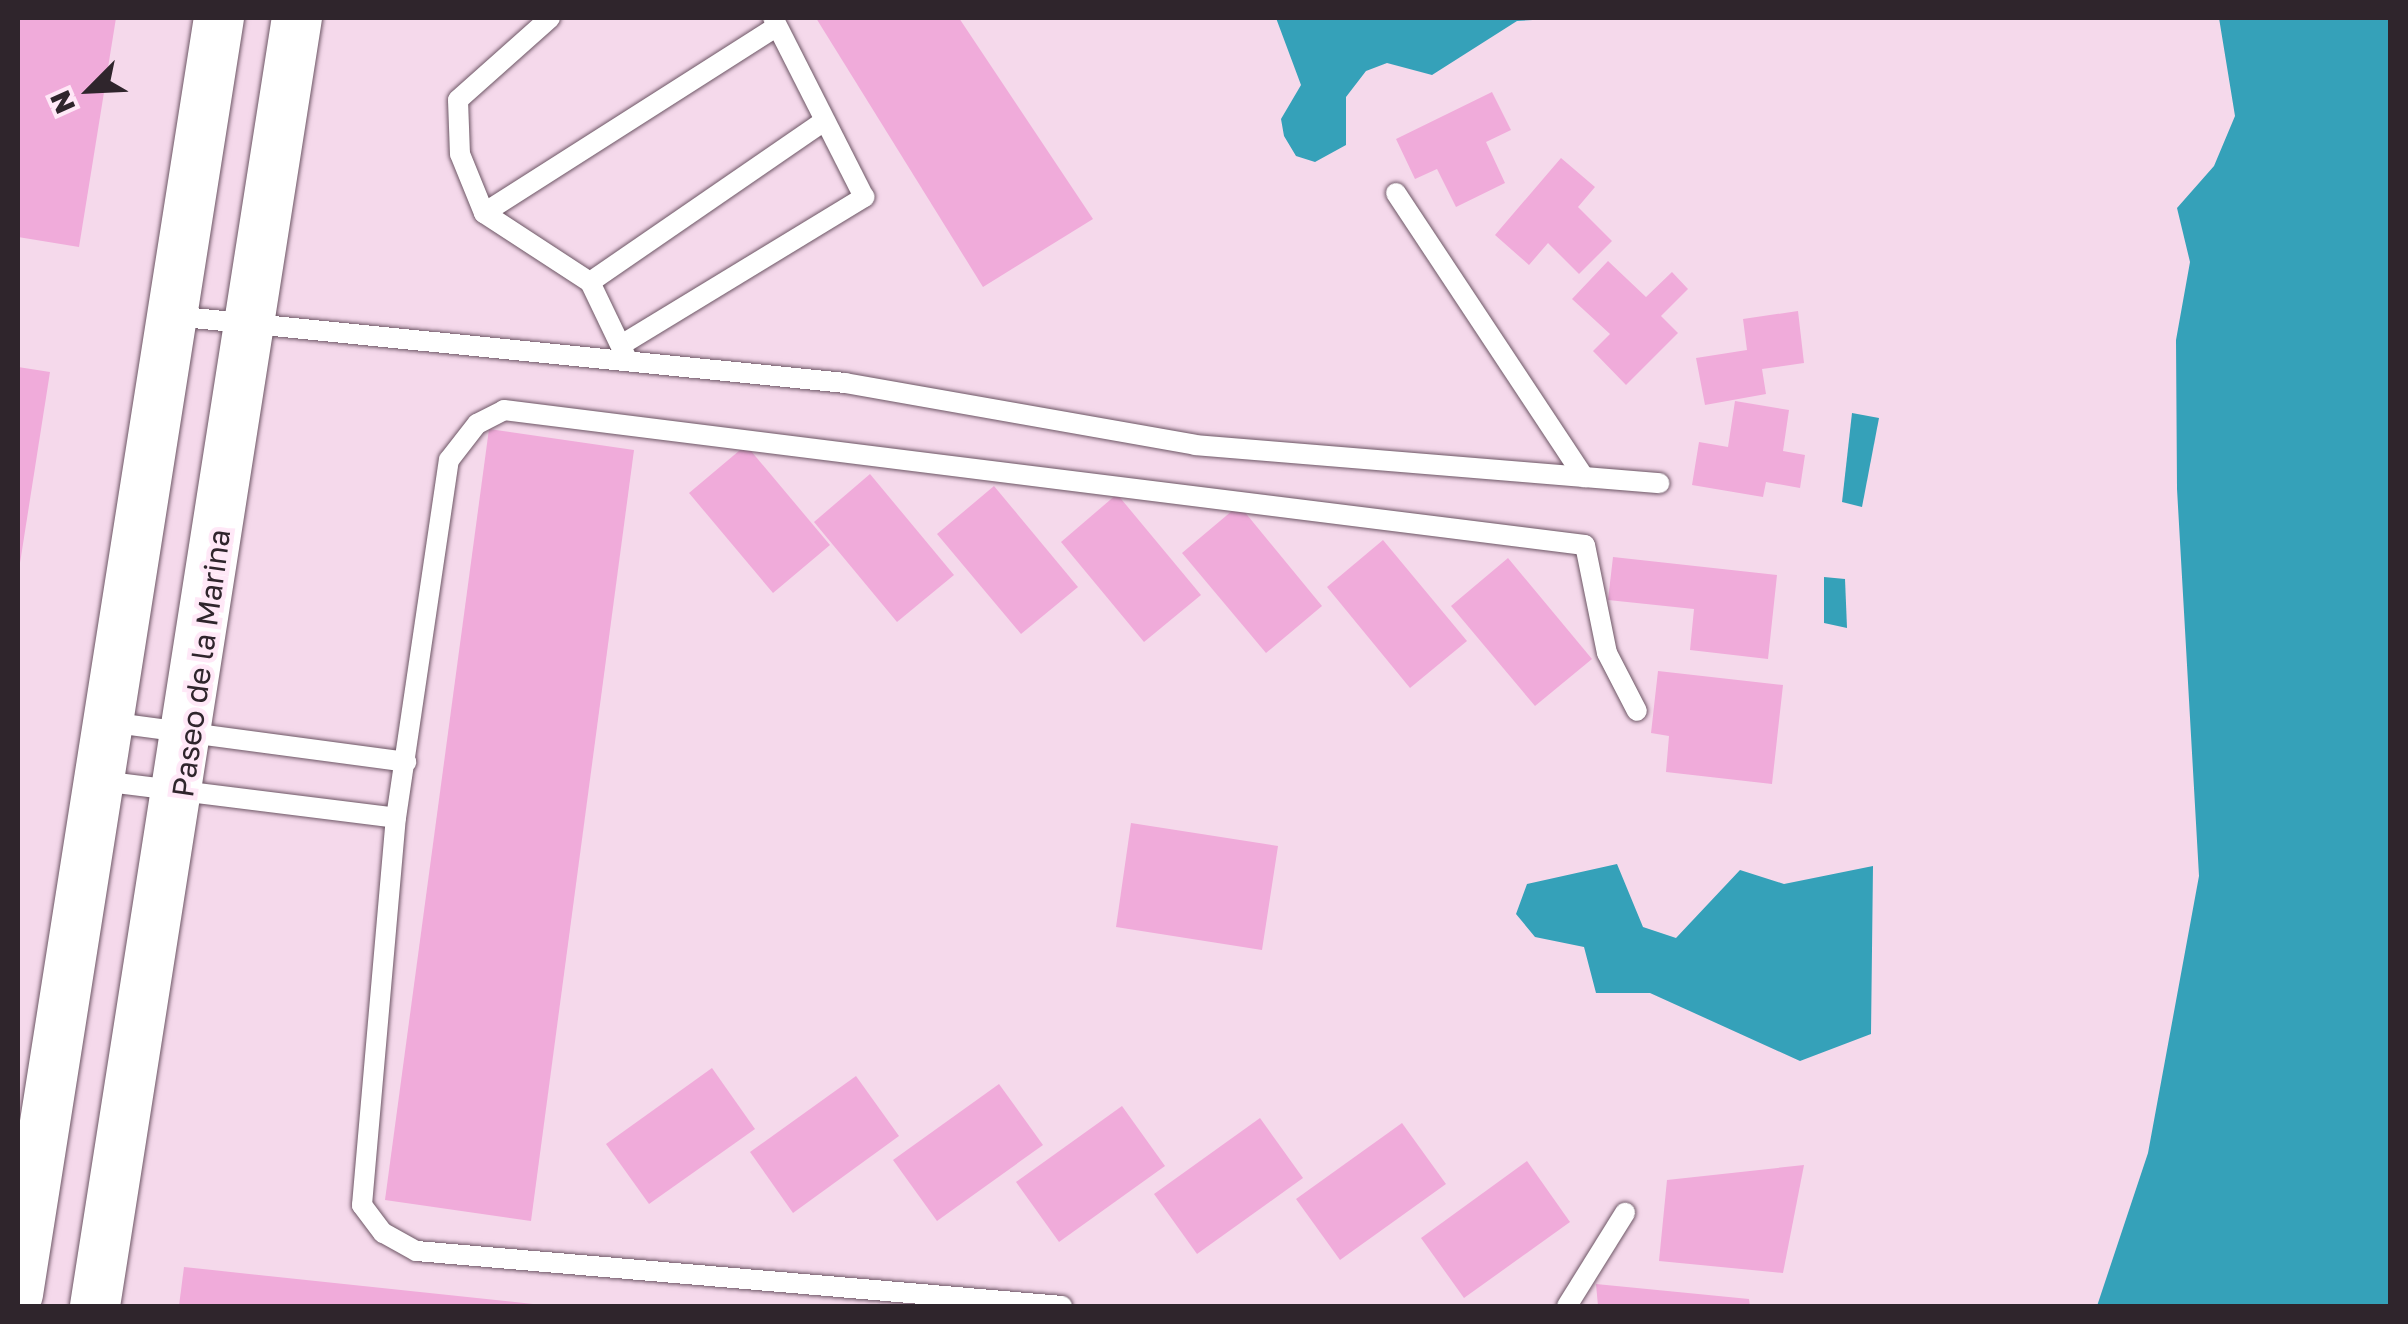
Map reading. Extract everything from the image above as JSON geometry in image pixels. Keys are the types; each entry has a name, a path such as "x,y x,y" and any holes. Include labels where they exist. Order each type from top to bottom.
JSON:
{"street":[{"path":"18,1294 219,18"},
{"name":"Paseo de la Marina","path":"96,1306 184,788 251,325 259,242 297,18"},
{"path":"186,230 259,242"}],"lane":[{"path":"550,18 458,100 460,154 484,213 590,282 624,352"},
{"path":"484,213 774,22 822,122 864,197 624,352"},
{"path":"590,282 822,122"},
{"path":"1396,193 1584,477"},
{"path":"173,316 624,352 845,383 1194,445 1659,483"},
{"path":"1062,1306 416,1251 383,1233 362,1205 396,818 450,460 477,424 504,410 1585,546 1607,653 1637,711"},
{"path":"108,722 191,730 406,762"},
{"path":"98,780 396,818"},
{"path":"1567,1306 1624,1213"}],"water":[{"path":"1276,18 1567,18 1517,21 1432,75 1387,63 1366,71 1346,97 1346,145 1315,162 1296,156 1284,136 1281,119 1301,85"},
{"path":"2219,18 2390,18 2390,1306 2097,1306 2148,1153 2199,876 2177,489 2176,340 2190,262 2177,208 2214,166 2235,116"},
{"path":"1852,413 1879,418 1862,507 1842,502"},
{"path":"1824,577 1845,579 1847,628 1824,623"},
{"path":"1617,864 1643,927 1676,938 1740,870 1784,884 1873,866 1871,1034 1800,1061 1650,993 1596,993 1584,947 1535,937 1516,914 1527,884"}],"building":[{"path":"18,18 116,18 79,247 18,237"},
{"path":"816,18 959,18 1093,219 983,287"},
{"path":"1492,92 1511,130 1486,142 1505,183 1456,207 1437,169 1415,179 1396,139"},
{"path":"1561,158 1595,187 1578,207 1612,241 1579,274 1548,243 1529,265 1495,235"},
{"path":"1608,261 1646,297 1672,272 1688,289 1661,316 1678,333 1626,385 1593,351 1610,334 1572,299"},
{"path":"1798,311 1804,363 1762,369 1766,394 1705,405 1696,358 1747,350 1743,319"},
{"path":"18,367 50,372 20,563 18,562"},
{"path":"1735,401 1789,410 1783,451 1805,455 1800,488 1766,482 1763,497 1692,485 1699,442 1728,447"},
{"path":"489,429 634,450 531,1221 385,1200"},
{"path":"746,445 830,545 773,593 689,493"},
{"path":"870,474 954,575 897,622 814,522"},
{"path":"994,486 1078,587 1021,634 937,534"},
{"path":"1117,494 1201,595 1144,642 1061,542"},
{"path":"1239,505 1322,606 1266,653 1182,553"},
{"path":"1383,540 1467,641 1410,688 1327,587"},
{"path":"1613,557 1777,575 1768,659 1690,650 1694,609 1608,600"},
{"path":"1508,558 1592,659 1535,706 1451,606"},
{"path":"1658,671 1783,685 1772,784 1666,772 1669,736 1651,733"},
{"path":"1131,823 1278,846 1262,950 1116,927"},
{"path":"712,1068 755,1129 649,1204 606,1144"},
{"path":"856,1076 899,1136 793,1213 750,1152"},
{"path":"999,1084 1043,1145 937,1221 893,1160"},
{"path":"1122,1106 1165,1166 1059,1242 1016,1182"},
{"path":"1260,1118 1303,1178 1197,1254 1154,1194"},
{"path":"1402,1123 1446,1184 1340,1260 1296,1199"},
{"path":"1527,1161 1570,1222 1464,1298 1421,1238"},
{"path":"1804,1165 1783,1273 1659,1261 1667,1180"},
{"path":"184,1267 533,1304 533,1306 179,1306"},
{"path":"1596,1284 1749,1299 1750,1306 1598,1306"}]}
